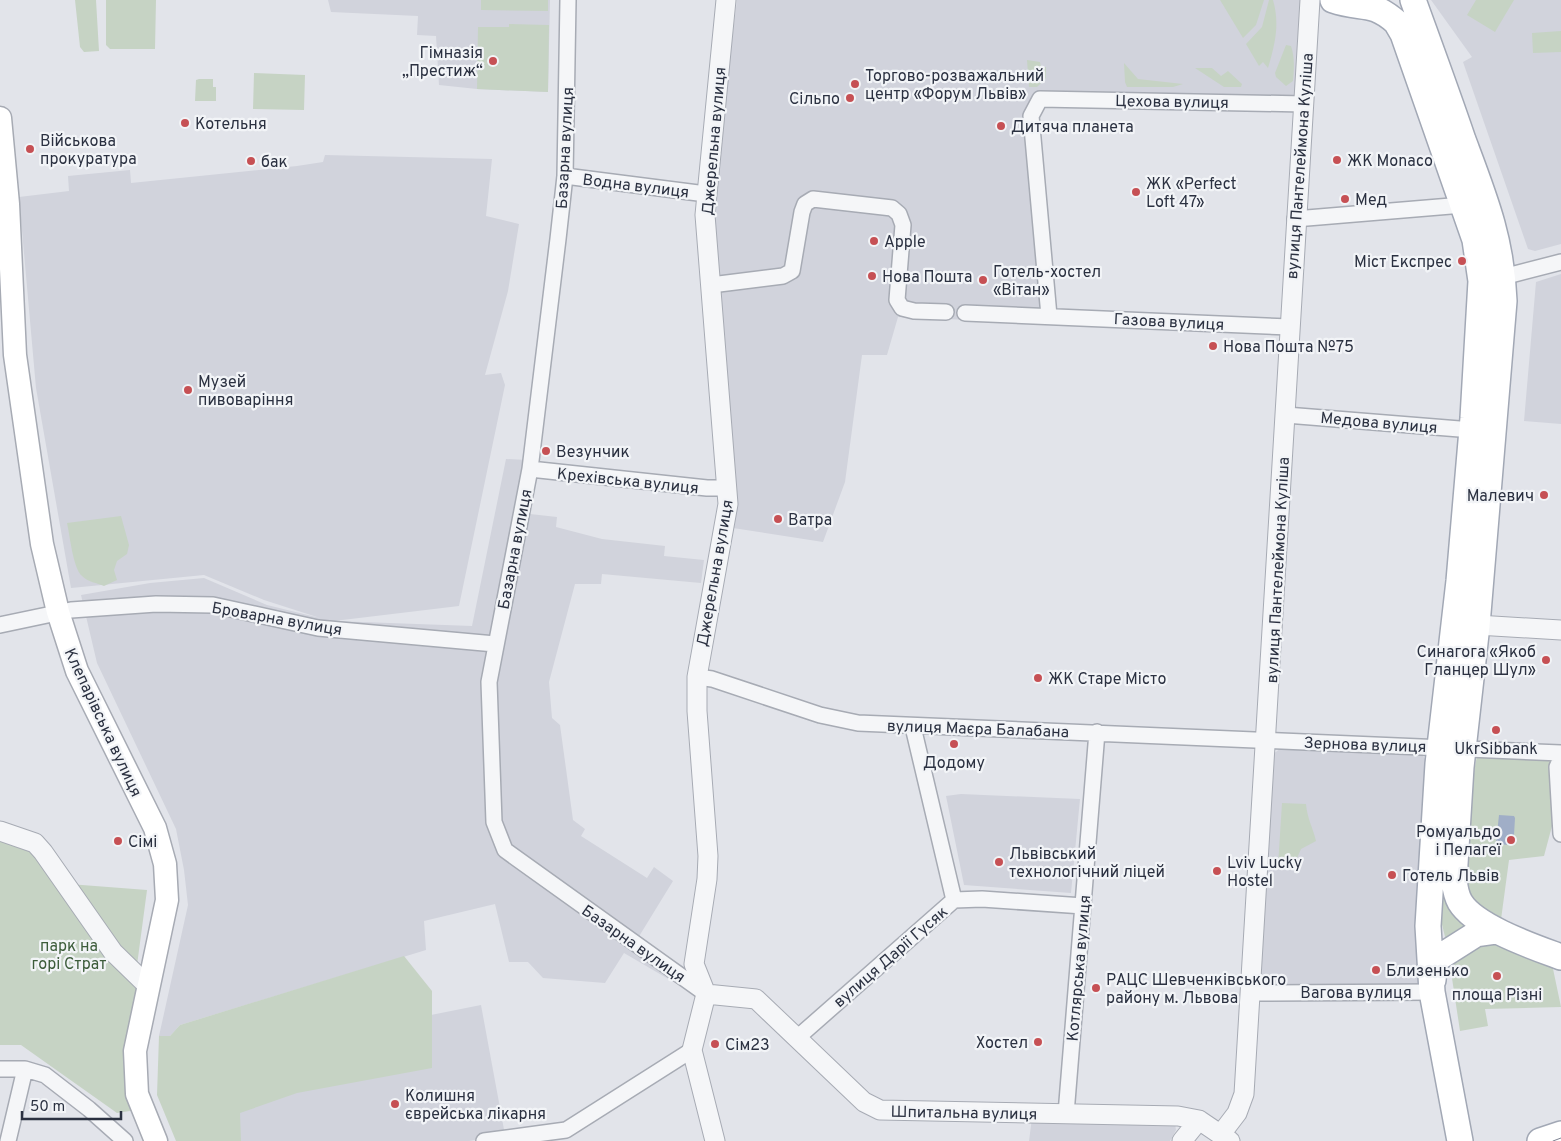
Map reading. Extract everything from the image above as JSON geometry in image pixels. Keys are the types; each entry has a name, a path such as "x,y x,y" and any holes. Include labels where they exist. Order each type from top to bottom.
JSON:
{"main road":[{"path":"1334,0 1348,5 1371,2 1396,22 1403,34 1475,240 1481,281 1472,430 1459,581 1452,747 1454,880 1456,894 1461,904 1497,931 1561,957"},
{"path":"1413,0 1484,196 1499,247 1504,301 1477,625 1452,747 1428,926 1432,992 1460,1141"},
{"name":"Клепарівська вулиця","path":"0,118 8,204 15,355 42,544 58,612 77,671 154,828 165,864 166,900 135,1051 137,1094 156,1141"},
{"path":"1432,992 1435,960 1476,934 1497,931"},
{"path":"1540,1141 1561,1134"}],"street":[{"name":"Базарна вулиця","path":"568,0 565,176 530,469 489,682 494,822 505,850 706,994"},
{"name":"Джерельна вулиця","path":"706,994 694,964 707,878 708,856 697,711 697,677 728,504 728,488 705,216 726,0"},
{"name":"вулиця Пантелеймона Куліша","path":"1226,1138 1244,1094 1286,415 1295,218 1310,0"},
{"name":"Цехова вулиця","path":"1049,316 1031,116 1040,99 1304,104"},
{"name":"Водна вулиця","path":"565,176 706,194"},
{"path":"711,285 783,276 792,271 796,262 802,212 805,204 813,199 892,208 899,214 904,224 897,300 902,308 908,310 946,312"},
{"path":"1295,218 1463,205"},
{"path":"1503,277 1561,262"},
{"name":"Газова вулиця","path":"965,313 1290,327"},
{"name":"Медова вулиця","path":"1286,415 1472,430"},
{"name":"Крехівська вулиця","path":"530,469 707,488 728,488"},
{"name":"Броварна вулиця","path":"0,625 58,612 156,604 213,605 318,628 495,644"},
{"path":"1477,625 1561,630"},
{"name":"вулиця Маєра Балабана","path":"697,677 712,679 820,715 844,721 913,727 1097,732 1266,741"},
{"path":"913,727 954,900"},
{"name":"Котлярська вулиця","path":"1066,1114 1097,732"},
{"name":"Зернова вулиця","path":"1266,741 1452,747 1561,753"},
{"path":"1561,758 1557,767 1561,834"},
{"path":"0,831 34,843 44,852 113,952 149,987"},
{"name":"вулиця Дарії Гусяк","path":"797,1038 954,900 982,899 1083,906"},
{"name":"Вагова вулиця","path":"1251,993 1432,992"},
{"path":"706,994 692,1050 715,1141"},
{"name":"Шпитальна вулиця","path":"706,994 756,999 864,1102 880,1110 1166,1115 1199,1120 1226,1138"},
{"path":"484,1141 566,1130 692,1050"},
{"path":"0,1069 25,1070 45,1075 89,1109 125,1141"},
{"path":"8,1141 25,1070"},
{"path":"1182,1141 1199,1120"}],"shaded area":[{"name":"Гімназія „Престиж“","path":"328,0 550,0 548,92 477,89 439,85 436,36 417,35 418,16 331,12"},
{"path":"737,0 1302,0 1300,99 1036,95 1042,323 898,317 887,355 862,355 845,482 823,542 733,528 714,230 714,187"},
{"path":"1431,0 1561,0 1561,244 1535,251 1528,249 1463,62 1472,57"},
{"path":"325,155 492,159 486,216 519,224 508,291 485,375 501,373 505,385 459,606 334,621 472,626 506,459 527,460 521,513 557,517 556,527 602,539 665,546 664,556 704,560 701,583 602,574 601,584 575,584 549,682 552,718 560,725 573,820 585,829 581,836 647,878 654,867 673,881 638,938 689,970 682,987 624,953 605,983 543,978 528,962 509,962 495,904 424,921 426,950 180,1025 170,1036 159,1036 188,905 184,870 176,829 97,663 81,595 150,583 204,578 267,605 320,618 264,600 204,575 71,588 36,388 19,197 69,191 68,176 130,170 131,183 297,166 323,162"},
{"path":"1561,274 1561,424 1524,421 1536,282"},
{"path":"1281,748 1423,756 1430,767 1422,984 1413,986 1266,987 1260,979 1272,755"},
{"path":"961,794 1080,799 1071,893 964,885 946,796"},
{"path":"481,1005 505,1135 469,1141 239,1141 234,1107 426,1016"},
{"path":"1032,1118 1175,1124 1176,1130 1170,1141 1029,1141"}],"green space":[{"path":"75,0 96,0 99,51 84,52 80,47"},
{"path":"106,0 156,0 155,49 110,49 106,45"},
{"path":"481,0 548,0 548,11 481,10"},
{"path":"1220,0 1264,0 1256,25 1243,38"},
{"path":"1269,0 1273,0 1276,26 1275,42 1268,68 1263,62 1259,66 1246,44 1262,27"},
{"path":"1476,0 1514,0 1495,32 1467,15"},
{"path":"509,24 549,25 548,92 477,89 478,27 509,27"},
{"path":"1561,31 1561,52 1533,53 1532,33"},
{"path":"1286,45 1291,46 1294,64 1293,81 1286,86 1276,77 1275,73"},
{"path":"1027,60 1040,62 1041,67 1046,67 1046,78 1037,87 1029,87"},
{"path":"1124,63 1138,79 1183,84 1173,87 1127,87"},
{"path":"1195,68 1212,68 1221,76 1228,71 1242,84 1241,87 1224,87"},
{"path":"254,73 305,75 304,110 253,109"},
{"path":"213,79 213,87 216,87 216,101 195,101 196,80"},
{"path":"121,516 129,545 127,554 117,561 114,570 117,580 104,586 87,580 76,566 67,523"},
{"path":"1478,751 1551,755 1556,811 1544,856 1509,860 1500,927 1464,903 1463,827"},
{"path":"1446,769 1472,928 1446,941 1439,912"},
{"path":"1282,803 1306,804 1316,841 1301,849 1293,867 1278,866"},
{"name":"парк на горі Страт","path":"0,841 31,851 56,883 147,890 135,980 143,992 136,1110 117,1113 21,1045 0,1045"},
{"name":"площа Різні","path":"1497,941 1552,964 1561,1007 1485,1009 1488,1026 1460,1031 1450,965 1460,953 1470,947"},
{"path":"404,956 432,991 432,1068 297,1093 240,1113 241,1141 176,1141 157,1095 159,1036 170,1036 180,1025"}],"water":[{"path":"1499,815 1514,816 1515,818 1514,835 1507,835 1507,845 1496,843"}],"tram line":[{"path":"1553,1141 1561,1138"}],"place":[{"name":"Гімназія „Престиж“","path":"493,61"},
{"name":"Торгово-розважальний центр «Форум Львів»","path":"855,84"},
{"name":"Сільпо","path":"850,98"},
{"name":"Котельня","path":"185,123"},
{"name":"Дитяча планета","path":"1001,126"},
{"name":"Військова прокуратура","path":"30,149"},
{"name":"ЖК Monaco","path":"1337,160"},
{"name":"бак","path":"251,161"},
{"name":"ЖК «Perfect Loft 47»","path":"1136,192"},
{"name":"Мед","path":"1345,199"},
{"name":"Apple","path":"874,241"},
{"name":"Міст Експрес","path":"1462,261"},
{"name":"Нова Пошта","path":"872,276"},
{"name":"Готель-хостел «Вітан»","path":"983,280"},
{"name":"Нова Пошта №75","path":"1213,346"},
{"name":"Музей пивоваріння","path":"188,390"},
{"name":"Везунчик","path":"546,451"},
{"name":"Малевич","path":"1544,495"},
{"name":"Ватра","path":"778,519"},
{"name":"Синагога «Якоб Гланцер Шул»","path":"1546,660"},
{"name":"ЖК Старе Місто","path":"1038,678"},
{"name":"UkrSibbank","path":"1496,730"},
{"name":"Додому","path":"954,744"},
{"name":"Ромуальдо і Пелагеї","path":"1511,840"},
{"name":"Сімі","path":"118,841"},
{"name":"Львівський технологічний ліцей","path":"999,862"},
{"name":"Lviv Lucky Hostel","path":"1217,871"},
{"name":"Готель Львів","path":"1392,875"},
{"name":"Близенько","path":"1376,970"},
{"name":"площа Різні","path":"1497,976"},
{"name":"РАЦС Шевченківського району м. Львова","path":"1096,988"},
{"name":"Хостел","path":"1038,1042"},
{"name":"Сім23","path":"715,1044"},
{"name":"Колишня єврейська лікарня","path":"395,1104"}]}
